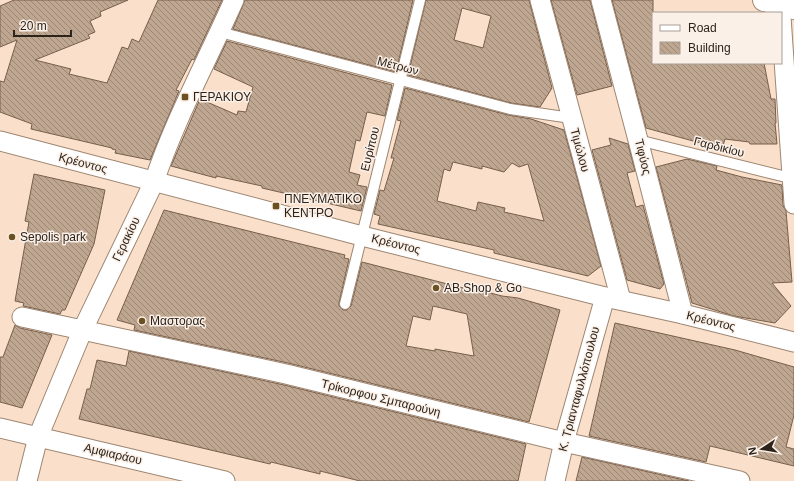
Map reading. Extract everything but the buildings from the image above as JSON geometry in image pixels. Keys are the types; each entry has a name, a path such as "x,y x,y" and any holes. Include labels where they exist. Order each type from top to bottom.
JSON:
{"street":[{"name":"Γερακίου","path":"26,481 38,437 83,329 154,182 160,163 188,98 234,0"},
{"name":"Τιμώλου","path":"540,0 571,118 613,299"},
{"name":"Τιφύος","path":"601,0 683,314"},
{"path":"782,33 794,204"},
{"name":"Κρέοντος","path":"0,141 362,236 613,299 683,314 794,342"},
{"name":"Κ. Τριανταφυλλόπουλου","path":"555,481 564,442 613,299"},
{"name":"Τρίκορφου Σμπαρούνη","path":"22,317 286,374 564,442 740,481"},
{"name":"Αμφιαράου","path":"0,428 226,481"}],"lane":[{"name":"Ευρίπου","path":"345,304 420,0"},
{"name":"Μέτρων","path":"220,32 510,109 571,118"},
{"name":"Γαρδικίου","path":"638,140 793,179"}],"place":[{"name":"ΓΕΡΑΚΙΟΥ","path":"185,97"},
{"name":"ΠΝΕΥΜΑΤΙΚΟ ΚΕΝΤΡΟ","path":"276,206"},
{"name":"Sepolis park","path":"12,237"},
{"name":"ΑΒ Shop & Go","path":"436,288"},
{"name":"Μαστορας","path":"142,321"}]}
